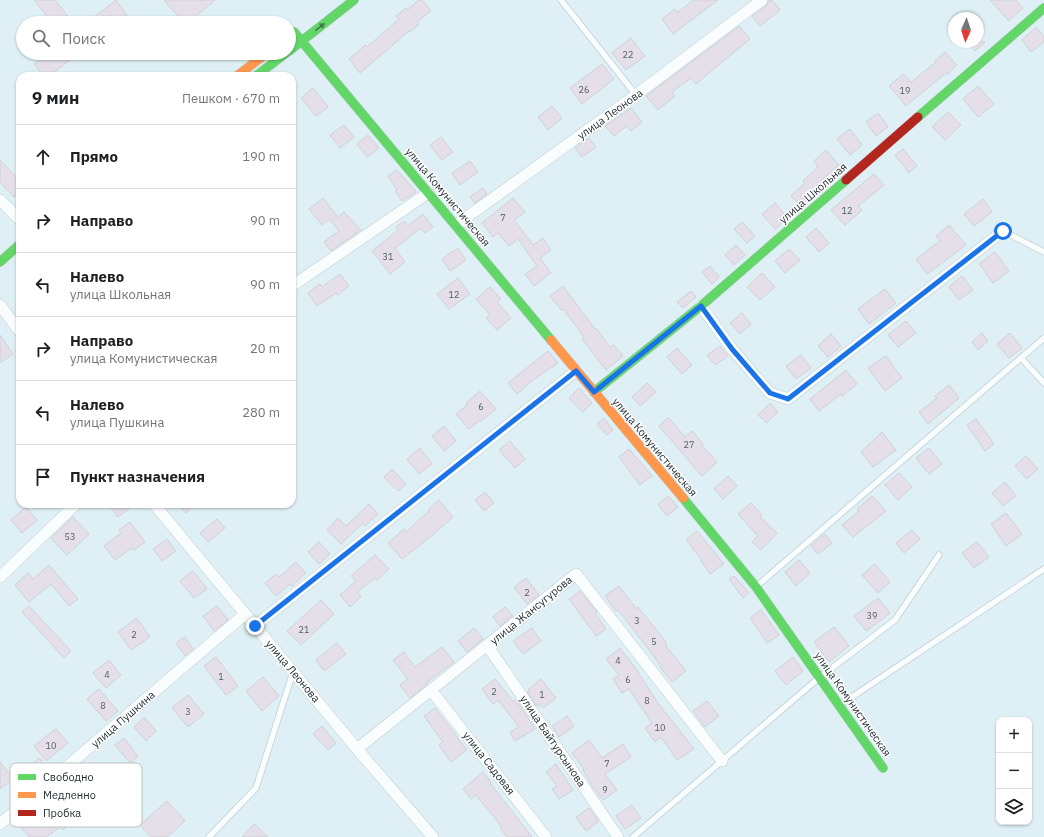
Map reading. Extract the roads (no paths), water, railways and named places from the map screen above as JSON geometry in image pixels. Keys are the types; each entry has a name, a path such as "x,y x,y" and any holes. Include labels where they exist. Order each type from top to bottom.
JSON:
{"street":[{"path":"296,46 354,0"},
{"name":"улица Леонова","path":"456,225 636,95 762,0"},
{"name":"улица Школьная","path":"594,392 701,306 1044,8"},
{"name":"улица Комунистическая","path":"296,34 756,587 883,768"},
{"path":"242,72 258,60"},
{"path":"261,72 277,60"},
{"path":"296,283 428,193"},
{"path":"0,200 16,216"},
{"path":"701,306 732,349 770,393 788,399 1003,231"},
{"path":"0,262 16,248"},
{"path":"0,304 16,326"},
{"path":"255,626 576,371"},
{"path":"0,577 72,508"},
{"name":"улица Леонова","path":"157,508 357,749 433,837"},
{"name":"улица Жансугурова","path":"357,749 576,574 722,761"},
{"name":"улица Пушкина","path":"71,763 245,614"},
{"name":"улица Байтурсынова","path":"487,645 618,837"},
{"name":"улица Садовая","path":"432,690 546,837"},
{"name":"улица Пушкина","path":"0,824 10,815"}],"lane":[{"path":"561,0 636,95"},
{"path":"1003,231 1044,252"},
{"path":"756,587 1044,338"},
{"path":"1021,358 1044,383"},
{"path":"633,837 820,677 895,620 939,555"},
{"path":"840,705 1044,569"},
{"path":"209,837 256,788 293,672"}]}
